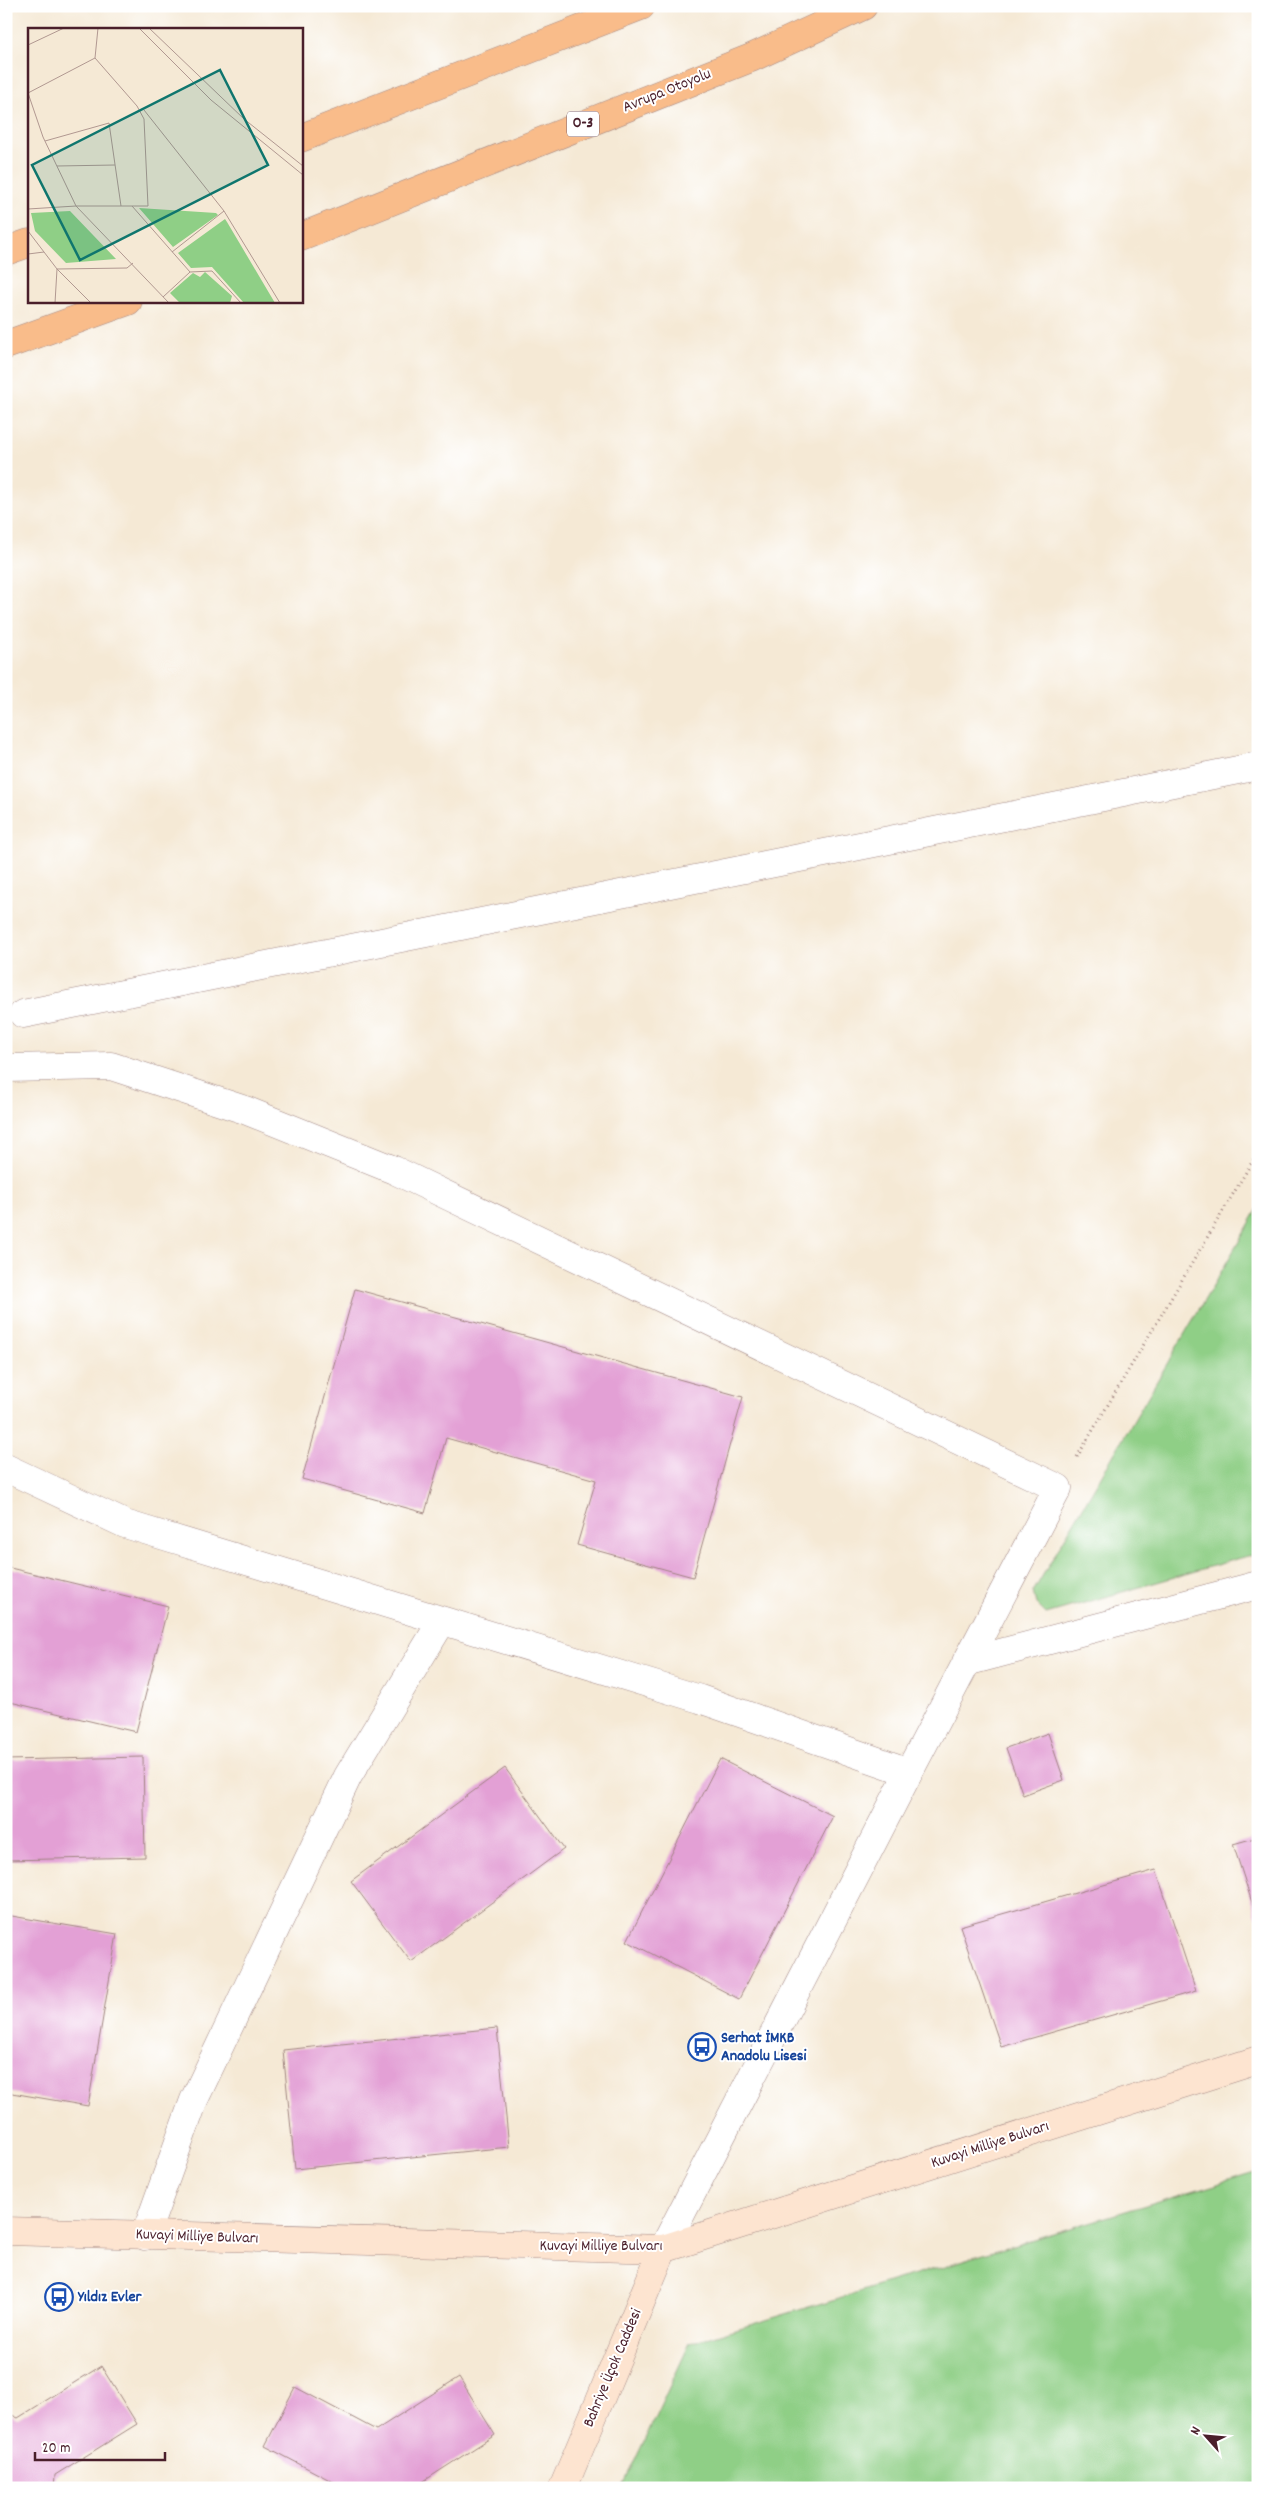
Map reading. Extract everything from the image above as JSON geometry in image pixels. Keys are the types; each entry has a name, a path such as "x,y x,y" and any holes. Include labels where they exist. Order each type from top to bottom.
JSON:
{"highway":[{"path":"302,138 640,6"},
{"name":"Avrupa Otoyolu","path":"302,237 751,58 863,6"},
{"path":"6,251 28,243"},
{"path":"6,345 125,302"}],"main road":[{"name":"Kuvayi Milliye Bulvarı","path":"6,2231 663,2249 1258,2060"},
{"name":"Bahriye Üçok Caddesi","path":"564,2488 663,2249"}],"street":[{"path":"23,1014 1258,766"},
{"path":"6,1068 111,1066 245,1110 394,1170 1058,1488 663,2249"},
{"path":"6,1468 125,1524 700,1699 909,1772"},
{"path":"966,1662 1258,1585"},
{"path":"145,2236 194,2100 343,1785 442,1621"}],"path":[{"path":"1058,1488 1258,1152"}],"green space":[{"path":"1258,1209 1258,1553 1046,1614 1036,1604 1033,1592"},
{"path":"1258,2171 1258,2488 622,2488 690,2343"}],"building":[{"path":"355,1289 743,1397 693,1577 577,1545 596,1480 446,1438 425,1513 302,1479"},
{"path":"6,1567 168,1606 136,1732 6,1701"},
{"path":"1048,1733 1064,1780 1023,1795 1006,1748"},
{"path":"143,1757 145,1857 6,1860 6,1760"},
{"path":"720,1759 833,1816 739,1999 627,1941"},
{"path":"505,1768 564,1849 411,1962 351,1881"},
{"path":"1258,1837 1258,1918 1257,1918 1233,1844"},
{"path":"1156,1870 1196,1991 1001,2047 960,1926"},
{"path":"6,1915 117,1934 88,2106 6,2092"},
{"path":"497,2028 509,2147 295,2169 283,2050"},
{"path":"101,2366 137,2424 55,2475 54,2488 6,2488 6,2412 18,2418"},
{"path":"459,2377 495,2435 413,2488 345,2488 265,2446 295,2387 376,2430"}],"place":[{"name":"Serhat İMKB Anadolu Lisesi","path":"702,2047"},
{"name":"Yıldız Evler","path":"59,2297"}]}
